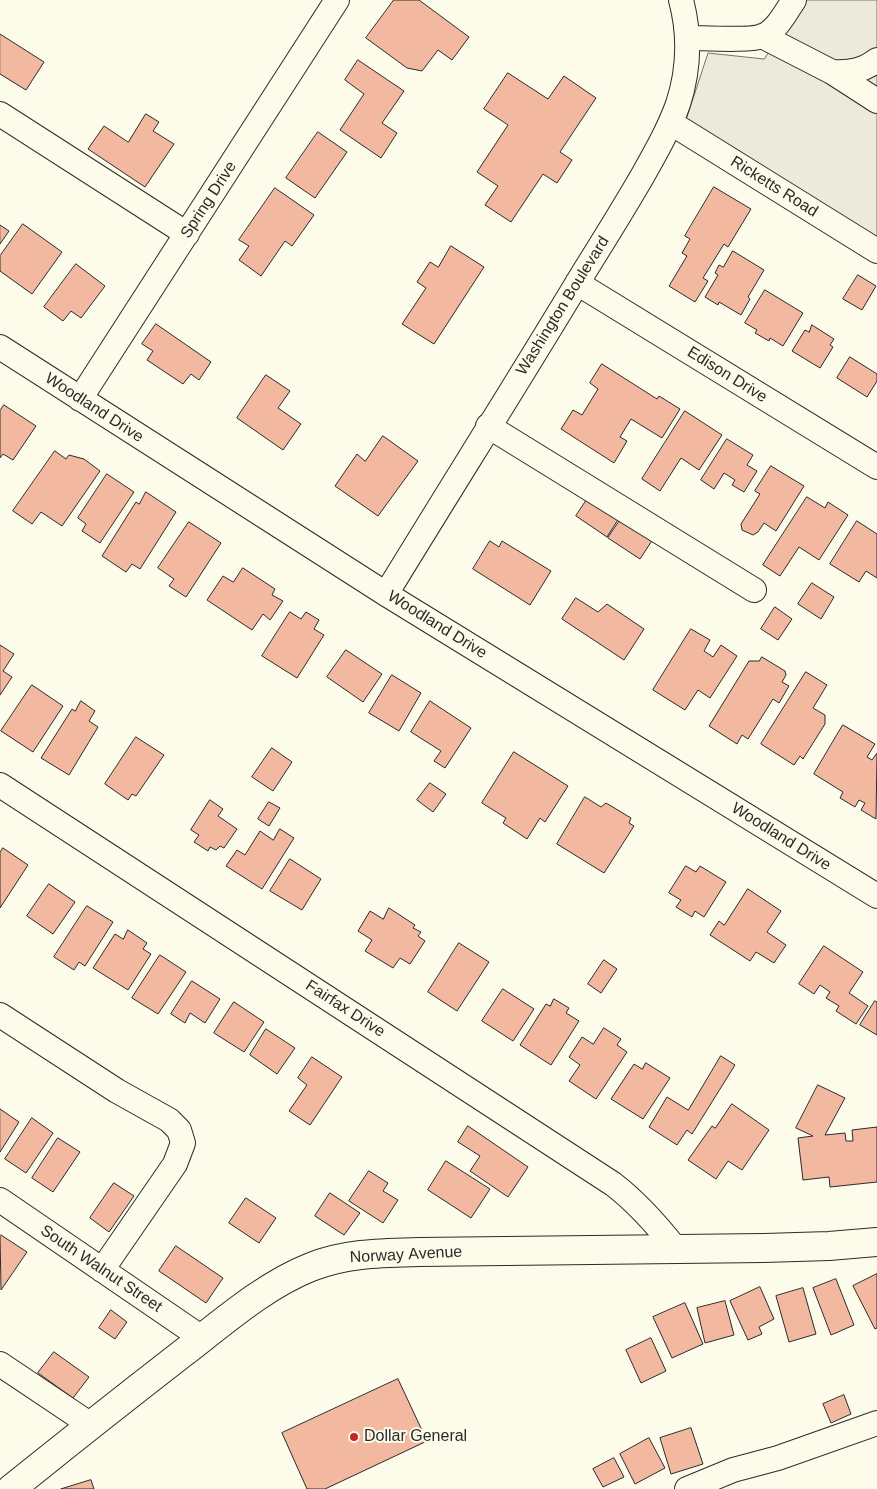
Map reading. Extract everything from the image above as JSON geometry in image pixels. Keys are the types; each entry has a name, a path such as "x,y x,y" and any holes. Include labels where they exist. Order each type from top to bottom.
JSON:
{"main road":[{"name":"Norway Avenue","path":"11,1489 202,1338 264,1292 287,1278 311,1267 340,1258 369,1254 419,1252 829,1246 877,1242"}],"street":[{"name":"Spring Drive","path":"80,399 337,0"},
{"name":"Washington Boulevard","path":"386,594 641,178 670,123 684,81 687,61 688,38 686,17 681,0"},
{"path":"688,38 744,38 762,36 774,28 794,0"},
{"path":"762,36 832,72 877,101"},
{"path":"832,72 846,73 858,71 877,60"},
{"path":"0,114 187,234"},
{"name":"Ricketts Road","path":"670,123 877,251"},
{"name":"Edison Drive","path":"577,283 877,467"},
{"name":"Woodland Drive","path":"0,347 386,594 877,896"},
{"path":"488,426 754,590"},
{"name":"Fairfax Drive","path":"0,785 613,1184 648,1215 676,1249"},
{"path":"0,1014 117,1091 169,1120 178,1130 182,1143 175,1164 102,1270"},
{"name":"South Walnut Street","path":"0,1200 202,1338"},
{"path":"0,1364 91,1425"},
{"path":"687,1489 733,1470 778,1458 877,1423"}],"shaded area":[{"path":"802,0 877,0 877,241 685,123 708,53 764,59"}],"building":[{"path":"394,0 419,0 469,37 452,60 438,50 422,71 407,68 366,38"},
{"path":"0,34 44,62 26,90 0,74"},
{"path":"358,60 404,91 382,123 397,133 381,158 340,130 364,94 345,80"},
{"path":"508,73 548,99 564,76 596,98 560,152 572,160 557,183 543,174 511,222 485,205 498,186 477,172 508,125 484,109"},
{"path":"146,114 159,122 153,131 174,144 145,187 88,149 104,126 128,142"},
{"path":"318,132 347,152 315,198 286,178"},
{"path":"714,187 751,209 728,247 724,244 703,278 708,281 695,302 669,286 687,256 682,253 690,239 685,236"},
{"path":"275,188 314,215 292,246 285,241 261,276 239,260 249,246 239,240"},
{"path":"23,224 62,252 32,294 0,271 0,256"},
{"path":"0,225 9,231 0,244"},
{"path":"451,246 484,267 434,344 402,324 426,288 417,282 430,262 438,267"},
{"path":"733,251 764,270 748,297 750,299 741,315 719,302 718,305 705,297 718,275 715,273 719,265 723,267"},
{"path":"76,264 105,286 81,318 71,311 63,321 44,307"},
{"path":"858,275 876,286 862,310 843,299"},
{"path":"765,290 803,313 783,346 770,338 769,341 755,333 757,330 745,323"},
{"path":"156,324 211,362 199,380 191,374 183,384 147,360 153,351 142,344"},
{"path":"812,325 834,339 830,345 833,347 820,368 792,351 805,330 809,332"},
{"path":"850,357 877,374 877,381 867,397 837,378"},
{"path":"602,364 657,399 659,396 680,409 662,438 631,419 620,437 627,441 614,463 561,429 573,410 582,415 598,389 590,383"},
{"path":"266,375 290,391 278,408 301,424 283,450 237,418"},
{"path":"4,405 36,426 13,460 3,454 0,458 0,411"},
{"path":"685,411 722,435 699,470 681,458 660,491 642,479"},
{"path":"383,436 418,461 378,516 335,486 357,454 365,461"},
{"path":"727,439 753,455 747,465 757,471 744,492 732,485 735,480 724,473 714,489 701,480"},
{"path":"55,451 66,459 69,455 84,459 100,471 62,526 41,512 32,524 13,511"},
{"path":"771,466 804,486 776,531 764,523 758,532 753,535 742,530 741,524 760,494 755,491"},
{"path":"107,474 134,492 100,543 82,531 86,524 78,518"},
{"path":"146,492 176,512 140,569 132,564 126,572 102,556 136,502 139,504"},
{"path":"590,495 621,515 607,537 576,516"},
{"path":"807,497 825,508 828,502 848,515 819,560 799,547 780,576 763,565"},
{"path":"623,516 655,536 640,559 608,538"},
{"path":"857,521 877,534 877,578 866,571 859,582 830,564"},
{"path":"189,522 221,543 186,597 169,586 174,579 158,568"},
{"path":"490,541 499,547 502,541 551,571 530,605 473,569"},
{"path":"243,568 275,589 272,595 283,601 270,620 263,614 252,630 207,600 223,576 233,582"},
{"path":"812,583 834,597 821,619 798,604"},
{"path":"576,598 598,612 607,604 644,629 624,660 562,619"},
{"path":"775,607 792,619 778,640 761,629"},
{"path":"290,612 301,619 306,612 319,620 314,629 324,635 297,678 262,656"},
{"path":"691,629 710,640 704,651 713,657 721,645 737,656 710,698 698,690 685,710 653,690"},
{"path":"0,645 14,654 3,671 12,677 0,695"},
{"path":"346,650 382,674 363,702 327,677"},
{"path":"762,657 785,671 786,675 782,682 789,686 779,703 773,699 748,739 742,735 737,744 709,726 749,661 759,661"},
{"path":"806,672 827,685 813,708 825,715 825,724 803,759 800,756 794,765 761,744"},
{"path":"392,675 421,693 399,731 369,713"},
{"path":"32,685 63,706 33,752 1,731"},
{"path":"81,701 95,711 89,721 98,727 69,775 41,758 72,709 75,711"},
{"path":"430,701 471,728 445,768 434,761 441,751 411,732"},
{"path":"843,725 875,744 867,757 872,760 877,753 876,819 861,810 865,803 859,800 855,807 840,798 843,792 814,774"},
{"path":"136,737 164,755 136,796 132,794 128,800 105,784"},
{"path":"272,748 292,762 273,791 252,777"},
{"path":"514,752 568,786 545,822 540,818 527,839 503,823 506,818 482,803"},
{"path":"430,783 446,794 433,812 417,800"},
{"path":"585,797 601,807 606,803 631,818 629,823 634,826 604,873 557,844"},
{"path":"210,800 223,809 218,816 237,829 224,848 220,846 216,850 210,847 208,851 194,842 199,835 191,830"},
{"path":"269,802 280,808 269,826 258,819"},
{"path":"280,829 294,838 262,889 226,866 237,850 245,855 260,831 273,840"},
{"path":"3,848 28,865 0,908 0,853"},
{"path":"290,859 321,879 302,910 270,891"},
{"path":"686,866 696,872 700,866 726,882 704,917 695,911 692,917 676,907 681,900 669,893"},
{"path":"49,884 75,902 53,934 27,916"},
{"path":"748,889 781,911 767,932 786,945 774,963 756,952 750,961 710,935 719,921 724,925"},
{"path":"87,906 113,922 85,966 79,962 74,970 54,957"},
{"path":"389,908 415,925 413,928 421,932 418,936 425,941 410,964 400,958 393,968 365,951 372,940 358,931 370,911 383,919"},
{"path":"128,930 147,943 143,949 151,954 128,990 93,968 115,934 123,939"},
{"path":"459,943 489,962 457,1011 428,992"},
{"path":"824,946 863,972 849,993 868,1006 856,1024 836,1011 839,1006 826,998 830,992 820,985 814,994 799,984"},
{"path":"160,955 186,972 158,1014 132,998"},
{"path":"604,960 617,969 601,993 588,984"},
{"path":"192,981 220,999 205,1023 190,1013 185,1023 171,1014"},
{"path":"503,989 534,1009 513,1041 482,1021"},
{"path":"554,999 569,1008 566,1013 579,1021 551,1065 520,1045 546,1004 550,1006"},
{"path":"875,1001 877,1002 877,1035 860,1025"},
{"path":"234,1002 264,1022 244,1052 214,1033"},
{"path":"604,1028 621,1039 617,1045 627,1052 596,1099 569,1081 580,1065 569,1057 582,1037 593,1044"},
{"path":"266,1029 295,1048 277,1074 250,1055"},
{"path":"721,1056 735,1065 692,1134 687,1130 677,1145 649,1127 667,1097 688,1110"},
{"path":"312,1057 342,1077 310,1125 289,1111 307,1085 298,1078"},
{"path":"646,1063 670,1078 643,1119 611,1099 634,1064 642,1069"},
{"path":"818,1085 845,1098 825,1135 845,1133 846,1141 853,1141 852,1130 877,1127 877,1182 830,1187 829,1177 803,1180 798,1138 813,1136 796,1128"},
{"path":"732,1104 769,1130 742,1170 728,1161 716,1179 688,1160 712,1126 715,1128"},
{"path":"0,1109 19,1122 0,1152"},
{"path":"32,1118 53,1133 26,1173 5,1159"},
{"path":"468,1126 528,1167 508,1197 470,1171 480,1156 458,1142"},
{"path":"58,1138 80,1152 53,1192 32,1178"},
{"path":"446,1161 490,1189 471,1218 428,1190"},
{"path":"369,1171 388,1183 383,1191 398,1200 383,1223 349,1201"},
{"path":"114,1183 134,1196 109,1232 90,1218"},
{"path":"330,1193 360,1213 344,1235 315,1216"},
{"path":"246,1198 276,1218 259,1243 229,1223"},
{"path":"0,1236 27,1252 1,1290"},
{"path":"176,1246 223,1278 206,1303 159,1271"},
{"path":"877,1274 877,1328 875,1329 853,1286"},
{"path":"836,1279 854,1325 831,1335 813,1288"},
{"path":"760,1287 774,1319 759,1327 762,1334 748,1340 730,1301"},
{"path":"803,1288 816,1334 789,1342 776,1296"},
{"path":"725,1301 734,1335 705,1343 697,1308"},
{"path":"685,1303 703,1344 672,1358 653,1317"},
{"path":"111,1310 127,1322 115,1339 99,1328"},
{"path":"651,1338 666,1371 641,1383 626,1350"},
{"path":"54,1352 89,1377 73,1398 38,1373"},
{"name":"Dollar General","path":"398,1379 427,1441 325,1489 307,1489 282,1433"},
{"path":"844,1395 851,1414 831,1423 823,1404"},
{"path":"691,1428 703,1464 671,1474 660,1438"},
{"path":"649,1438 665,1468 635,1484 620,1454"},
{"path":"614,1458 624,1477 603,1487 593,1469"},
{"path":"91,1480 94,1489 61,1489"}],"place":[{"name":"Dollar General","path":"354,1437"}]}
